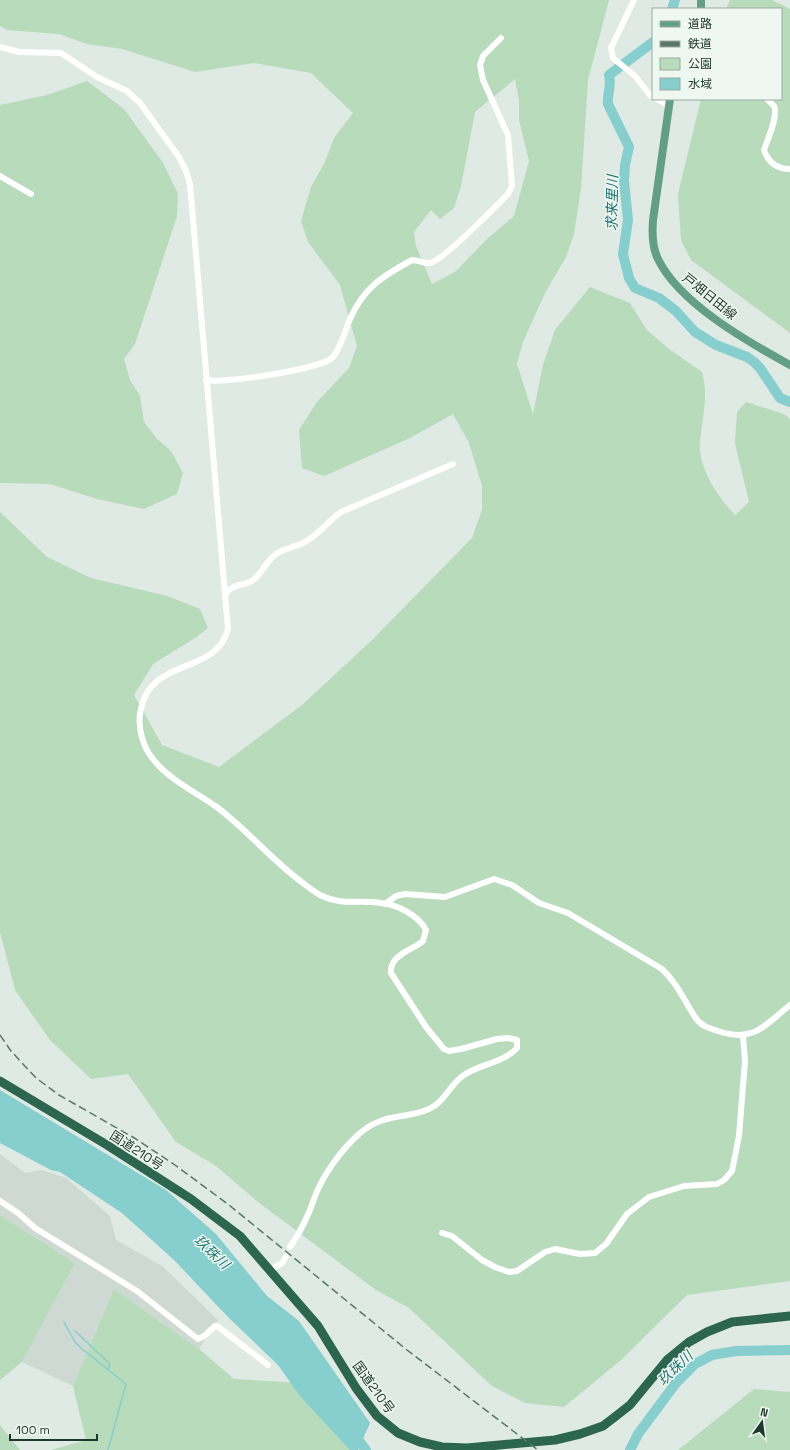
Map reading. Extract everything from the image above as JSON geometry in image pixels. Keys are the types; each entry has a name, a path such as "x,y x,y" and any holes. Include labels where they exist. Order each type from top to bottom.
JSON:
{"highway":[{"name":"国道210号","path":"0,1080 107,1145 213,1214 240,1236 318,1326 356,1388 377,1416 398,1433 420,1442 442,1447 466,1448 556,1440 602,1426 630,1405 667,1360 689,1342 707,1332 732,1322 790,1316"}],"main road":[{"name":"戸畑日田線","path":"671,101 653,220 652,234 657,258 672,280 708,313 755,345 790,365"}],"street":[{"path":"634,0 611,48 613,58 635,76 652,96"},
{"path":"206,380 214,382 264,376 318,366 329,361 336,353 351,317 368,288 412,260 427,264 434,262 448,252 508,194 512,186 508,135 483,80 480,65 483,56 502,38"},
{"path":"0,47 19,52 61,53 97,77 127,92 140,103 179,157 186,171 190,184 228,629 220,647 209,656 168,672 152,686 143,700 140,714 140,730 146,748 153,760 171,776 218,808 276,861 320,895 344,903 368,902 385,904 410,914 418,919 426,930 423,941 396,959 391,970 397,984 440,1046 444,1049 453,1050 508,1038 517,1040 518,1048 509,1055 462,1076 441,1101 429,1109 385,1118 358,1134 341,1152 323,1180 301,1231 290,1247"},
{"path":"768,100 774,107 775,112 771,132 764,150 767,159 772,163 776,166 790,170"},
{"path":"0,176 31,194"},
{"path":"225,597 227,591 233,586 247,584 260,574 268,560 274,555 282,550 303,543 312,537 329,520 341,512 453,464"},
{"path":"385,904 396,896 405,894 445,897 484,881 494,879 512,885 539,903 568,913 583,921 597,932 662,969 673,978 696,1018 703,1026 721,1032 743,1036 751,1034 762,1028 790,1005"},
{"path":"442,1233 452,1236 482,1260 495,1267 510,1272 517,1271 545,1252 555,1249 580,1254 595,1253 606,1244 627,1214 649,1197 684,1186 717,1184 724,1180 732,1170 739,1136 744,1061 743,1036"},
{"path":"0,1201 18,1213 35,1228 137,1291 198,1339 201,1339 214,1326 217,1326 268,1365"},
{"path":"270,1270 282,1263 287,1255"}],"shaded area":[{"path":"0,1154 25,1173 41,1170 66,1178 110,1216 116,1240 162,1266 218,1320 199,1349 114,1289 73,1386 22,1362 75,1263 0,1215"}],"green space":[{"path":"0,0 609,0 588,80 581,188 574,234 566,257 545,293 523,342 517,364 533,414 543,365 555,330 590,287 630,303 647,330 669,349 702,372 705,399 700,442 702,462 710,482 722,500 735,515 749,502 735,443 737,412 746,402 784,414 790,419 790,1281 687,1295 621,1360 564,1407 525,1403 492,1386 409,1308 376,1290 258,1202 216,1166 176,1142 128,1074 91,1079 50,1040 15,990 0,932 0,512 47,557 91,578 167,596 200,609 208,628 195,638 153,664 134,695 162,745 219,767 302,705 372,640 472,538 482,510 482,486 469,443 453,414 410,438 324,476 302,468 299,430 317,402 349,368 357,346 340,285 308,242 301,221 311,187 325,162 334,138 353,113 311,73 254,63 195,72 122,49 87,44 59,34 7,30 0,26","holes":["515,79 519,100 519,120 529,161 514,216 487,239 455,272 432,284 416,246 414,232 431,210 440,219 454,208 461,186 475,112"]},
{"path":"730,0 772,0 790,9 790,333 691,260 681,240 678,194 701,100 782,100 782,8 726,8"},
{"path":"87,81 124,109 163,163 178,194 177,216 135,344 124,359 130,380 140,396 144,422 157,439 171,451 183,473 177,494 144,509 97,499 50,484 0,483 0,105 47,95"},
{"path":"0,1215 75,1263 22,1362 0,1380"},
{"path":"114,1289 199,1349 234,1379 304,1383 352,1450 51,1450 86,1440 73,1386"},
{"path":"754,1389 790,1392 790,1450 678,1450"},
{"path":"0,1425 20,1450 0,1450"}],"water":[{"path":"0,1090 166,1190 216,1234 267,1296 299,1321 370,1423 358,1450 350,1450 300,1396 278,1365 227,1316 174,1260 122,1213 60,1172 51,1170 0,1143"}],"waterway":[{"name":"求来里川","path":"672,8 675,0"},
{"name":"求来里川","path":"652,43 609,75 610,82 608,104 629,147 625,165 624,181 628,220 623,254 629,278 635,288 659,298 676,311 695,332 716,345 747,357 754,362 760,368 780,398 790,402"},
{"path":"64,1322 75,1342 126,1384 108,1450"},
{"path":"75,1331 110,1364 108,1369"},
{"name":"玖珠川","path":"630,1450 638,1434 676,1383 695,1364 712,1355 736,1351 790,1350"},
{"name":"玖珠川","path":"353,1433 366,1450"}],"railway":[{"path":"0,1035 11,1051 36,1078 59,1095 136,1139 175,1165 229,1205 407,1350 538,1450"}]}
